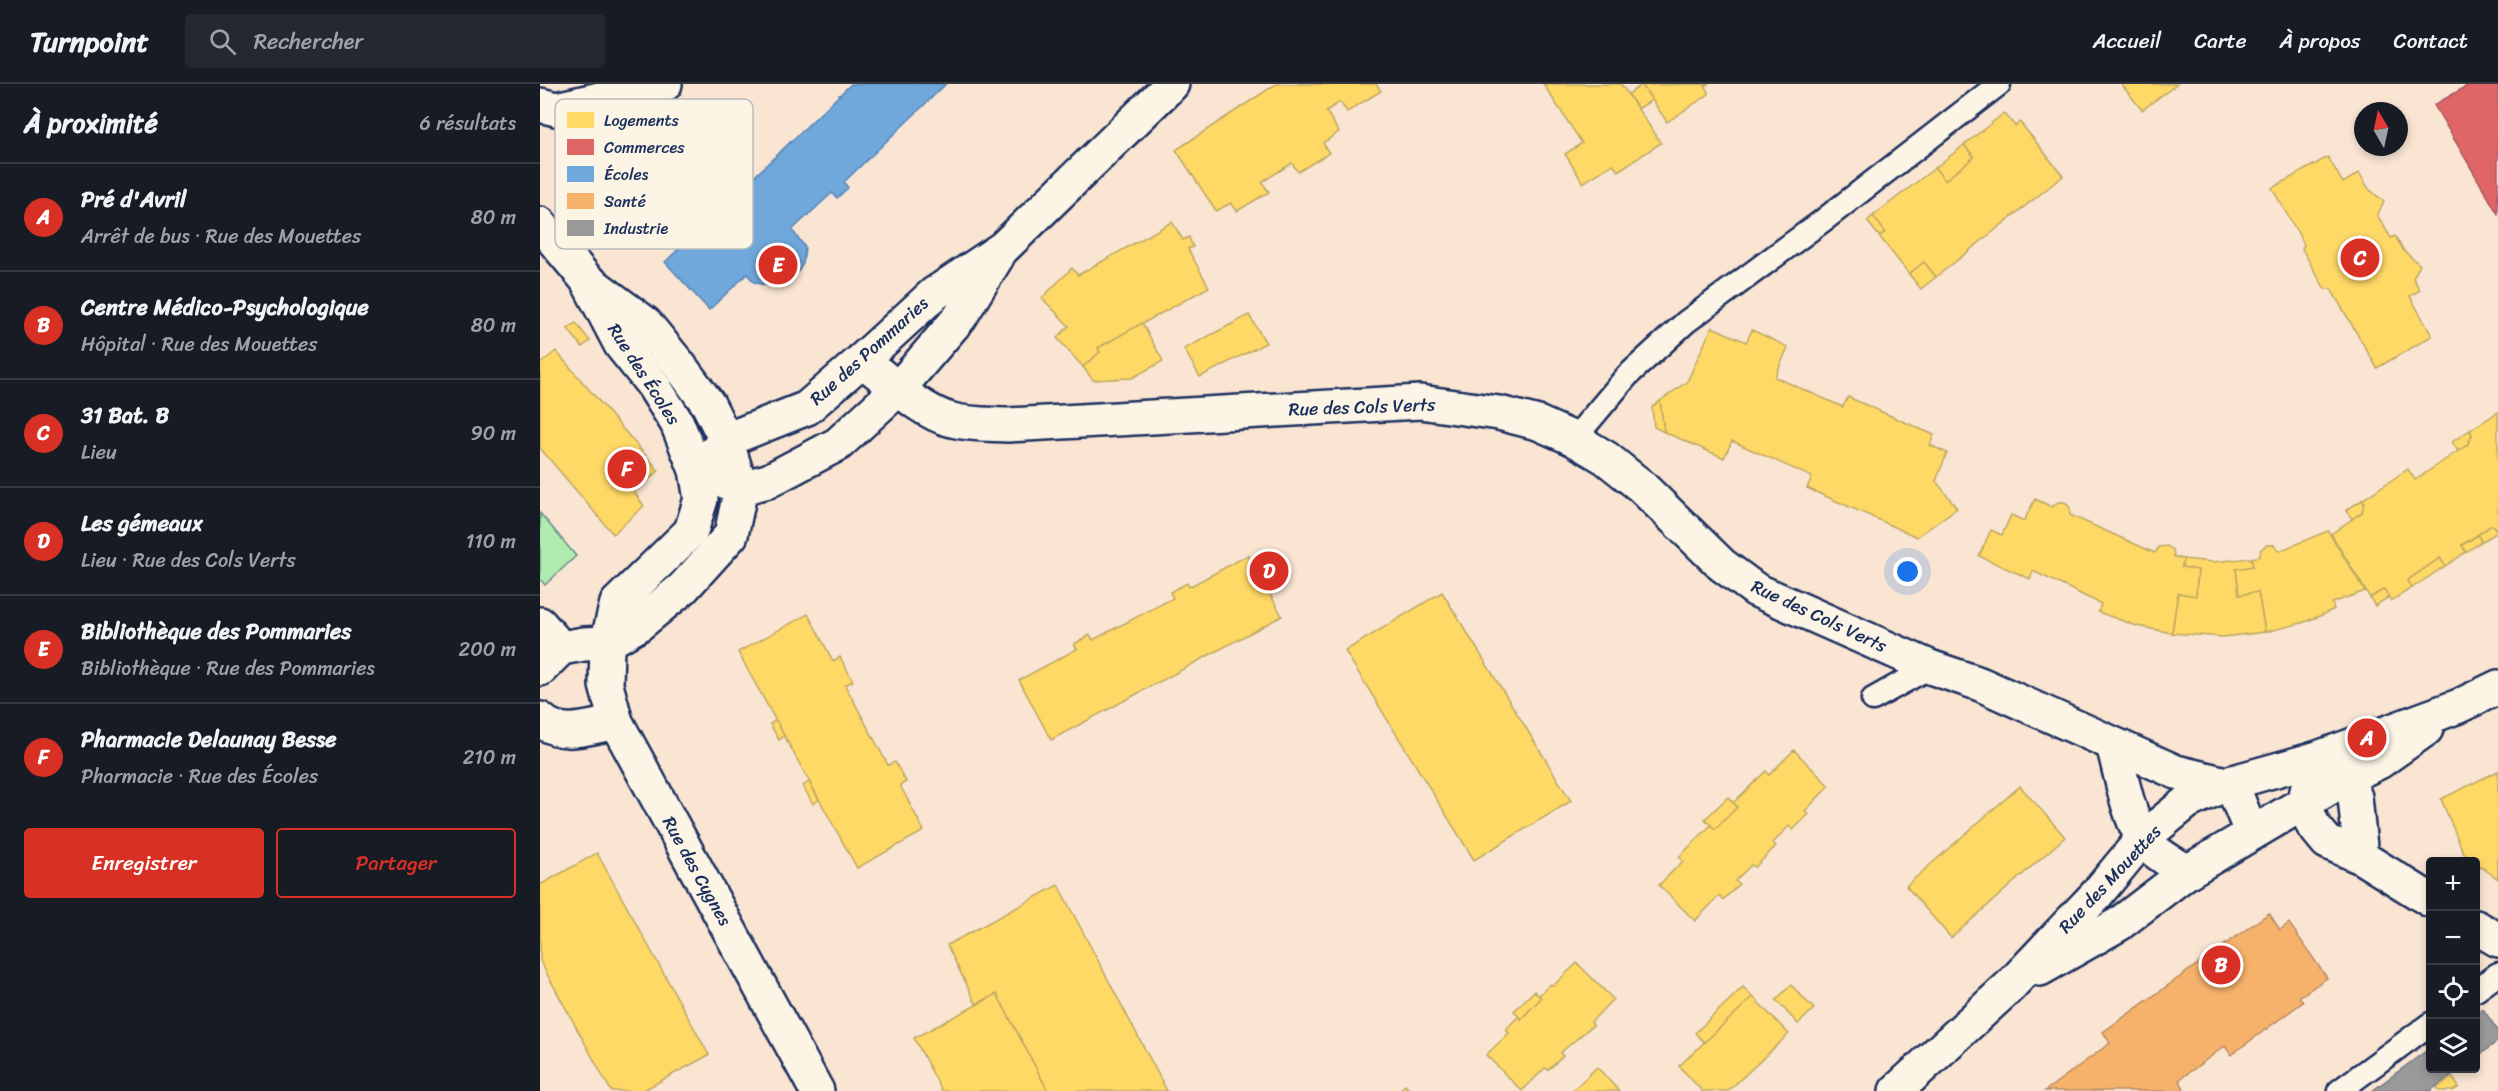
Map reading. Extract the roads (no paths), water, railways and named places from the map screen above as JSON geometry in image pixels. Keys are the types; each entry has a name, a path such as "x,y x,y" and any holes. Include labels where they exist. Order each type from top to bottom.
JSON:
{"street":[{"path":"600,99 665,84"},
{"name":"Rue des Pommaries","path":"696,470 726,440 807,408 934,294 1003,248 1172,84"},
{"path":"540,105 555,109"},
{"name":"Rue des Écoles","path":"540,224 555,242"},
{"name":"Rue des Pommaries","path":"741,488 768,481 838,444 899,388 960,317 1003,248"},
{"name":"Rue des Écoles","path":"561,249 587,280 621,345 653,385 677,423 696,470"},
{"name":"Rue des Écoles","path":"587,280 645,323 708,404 726,440"},
{"name":"Rue des Cols Verts","path":"862,360 937,415 973,424 1008,425 1420,402 1460,407 1538,423 1574,439 1606,458 1641,486 1722,565 1756,590 1930,667 1990,689 2092,733 2113,745 2176,772 2226,784"},
{"path":"540,624 551,659 584,644 607,642 638,625 683,588 731,535 741,488 726,440"},
{"path":"696,470 741,488"},
{"path":"607,642 618,603 691,531 701,499 696,470"},
{"name":"Rue des Cygnes","path":"607,642 606,685 615,722 817,1091"},
{"name":"Rue des Mouettes","path":"1896,1091 2010,986 2096,895 2143,838 2187,802 2226,784 2315,759 2458,706 2498,687"},
{"name":"Rue des Mouettes","path":"2010,986 2119,924 2187,872 2249,834 2346,778 2379,762 2458,706"},
{"path":"540,719 550,728 571,731 615,722"},
{"path":"2113,745 2130,805 2143,838 2159,854 2187,872"},
{"path":"2361,857 2355,797 2346,778 2315,759 2304,803 2313,825 2327,842 2361,857 2426,898"},
{"path":"2226,784 2236,795 2247,822 2249,834"},
{"path":"2480,930 2498,940"}],"lane":[{"path":"1574,439 1627,376 1686,322 1826,219 1999,84"},
{"path":"1873,699 1930,667"},
{"path":"2480,987 2498,974"},
{"path":"2338,1091 2426,1026"}],"place":[{"name":"31 Bat. B","path":"2360,258"},
{"name":"Bibliothèque des Pommaries","path":"778,265"},
{"name":"Pharmacie Delaunay Besse","path":"627,469"},
{"name":"Les gémeaux","path":"1269,571"},
{"name":"Pré d'Avril","path":"2367,738"},
{"name":"Centre Médico-Psychologique","path":"2221,965"}]}
